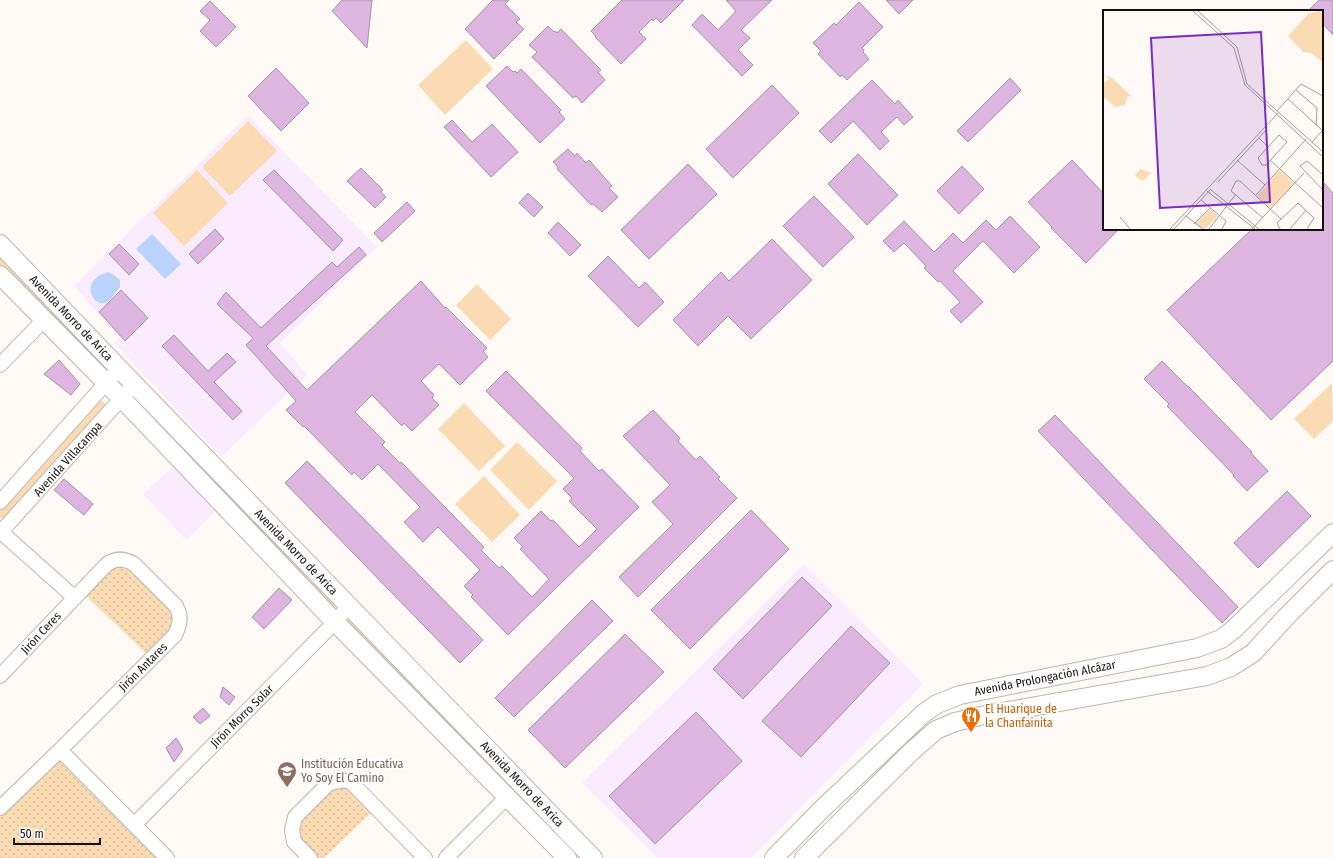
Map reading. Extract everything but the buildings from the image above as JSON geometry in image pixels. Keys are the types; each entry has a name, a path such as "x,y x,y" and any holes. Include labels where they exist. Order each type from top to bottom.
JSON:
{"main road":[{"name":"Avenida Morro de Arica","path":"0,244 593,858"},
{"name":"Avenida Morro de Arica","path":"0,275 122,399 335,622 567,858"},
{"name":"Avenida Prolongación Alcázar","path":"774,858 823,808 924,713 937,704 960,695 1197,648 1221,640 1333,533"},
{"name":"Avenida Prolongación Alcázar","path":"804,858 911,752 936,730 955,722 980,716 1207,676 1231,667 1253,653 1333,570"},
{"path":"823,808 838,824"}],"street":[{"path":"0,365 44,320"},
{"name":"Avenida Villacampa","path":"0,502 119,368"},
{"name":"Avenida Villacampa","path":"0,532 134,384"},
{"path":"0,532 78,594"},
{"name":"Jirón Antares","path":"0,808 175,635 181,619 180,612 176,606 134,564 127,560 112,560 106,564 78,594"},
{"name":"Jirón Ceres","path":"0,676 78,594"},
{"name":"Jirón Morro Solar","path":"134,825 335,622 349,606"},
{"path":"60,750 167,858"},
{"path":"310,858 294,842 292,830 295,817 328,784 338,781 350,782 424,858"},
{"path":"446,858 507,797"}],"shaded area":[{"path":"466,40 493,69 445,115 418,85"},
{"path":"248,115 377,247 280,343 307,375 221,457 114,343 120,337 74,286"},
{"path":"248,121 277,151 230,196 202,167"},
{"path":"197,170 228,203 184,246 153,213"},
{"path":"0,254 110,368 103,375 0,267"},
{"path":"477,284 511,319 490,340 456,305"},
{"path":"1332,383 1333,421 1314,439 1294,419"},
{"path":"136,392 340,602 333,609 130,400"},
{"path":"101,400 106,405 3,518 0,518 0,509"},
{"path":"464,403 505,446 479,471 438,429"},
{"path":"517,442 557,481 529,510 490,470"},
{"path":"173,466 216,511 186,540 143,494"},
{"path":"484,476 520,515 492,542 455,504"},
{"path":"804,564 923,684 751,858 657,858 582,783"},
{"path":"121,566 130,568 171,609 174,616 172,628 147,654 85,595 111,568"},
{"path":"352,616 587,858 574,858 346,622"},
{"path":"63,758 161,858 0,858 0,814 56,759"},
{"path":"348,784 373,811 324,858 315,858 297,840 298,815 323,791"}],"water":[{"path":"152,234 181,264 165,279 136,249"},
{"path":"108,272 120,280 120,287 109,301 102,303 97,302 91,293 93,281 99,276"}],"place":[{"name":"El Huarique de la Chanfainita","path":"971,733"},
{"name":"Institución Educativa Yo Soy El Camino","path":"287,788"}]}
